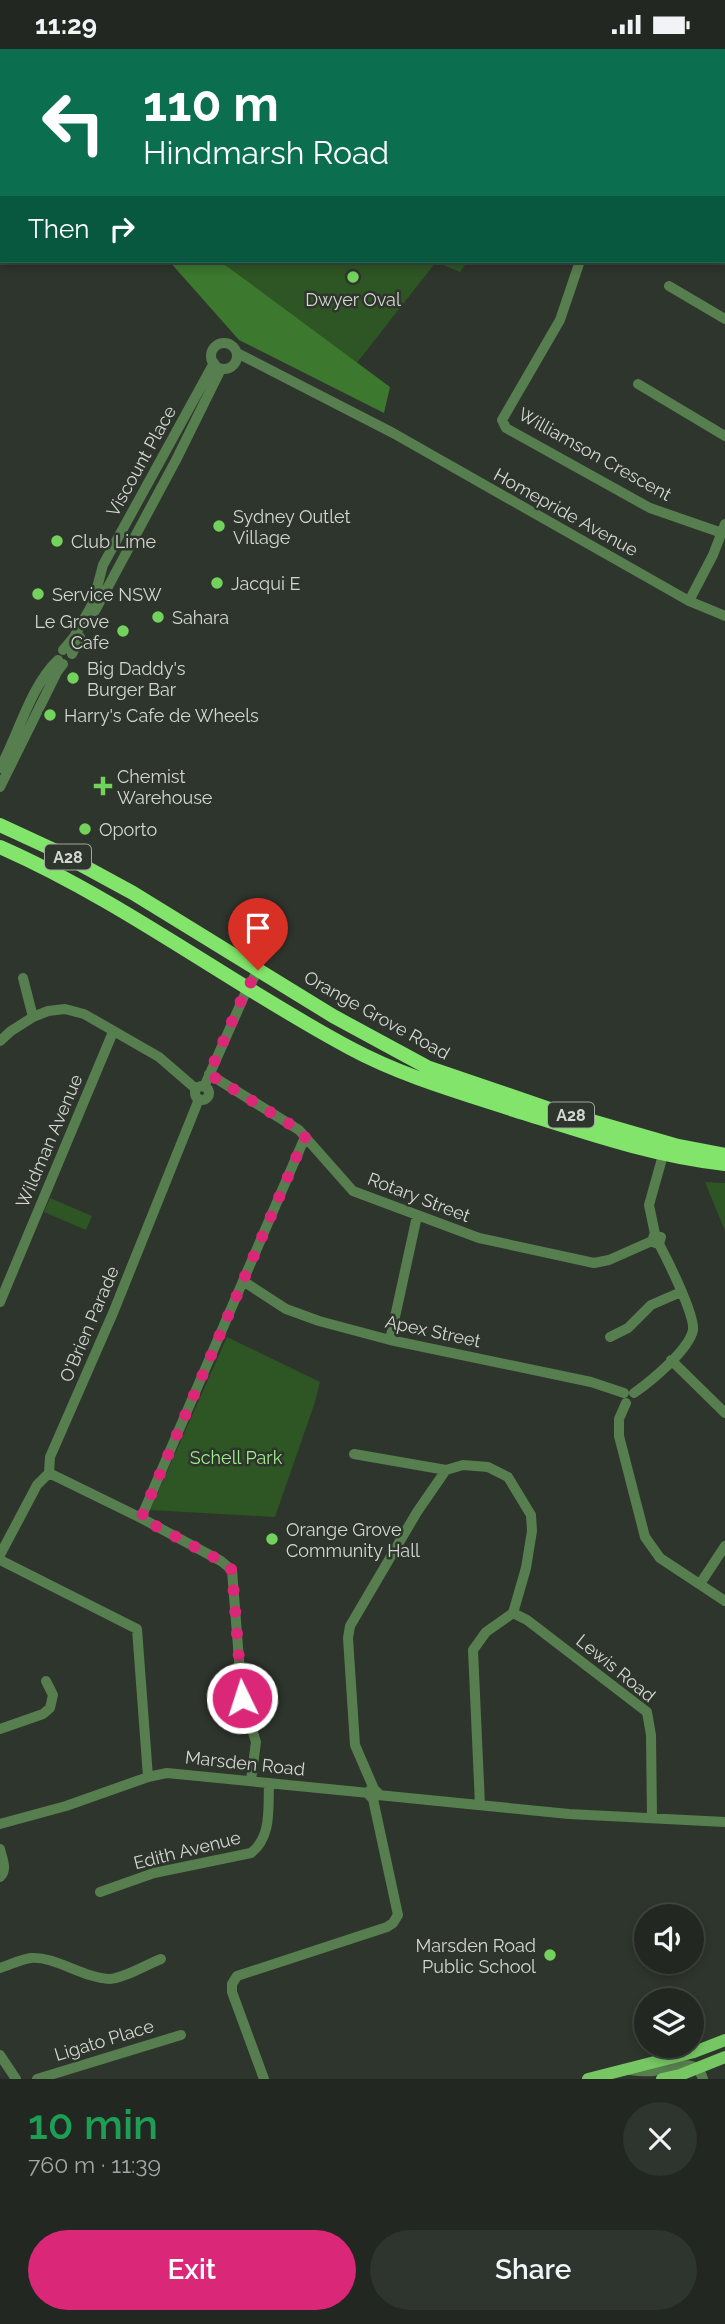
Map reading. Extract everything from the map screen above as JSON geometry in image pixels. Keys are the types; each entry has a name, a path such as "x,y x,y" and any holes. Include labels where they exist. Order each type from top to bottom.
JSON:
{"highway":[{"name":"Orange Grove Road","path":"0,825 133,893 365,1035 427,1067 451,1077 653,1139 725,1155"},
{"name":"Orange Grove Road","path":"0,847 56,873 351,1048 398,1070 593,1135 663,1155 725,1164"}],"main road":[{"path":"588,2079 694,2053 725,2040"},
{"path":"662,2079 693,2075 725,2057"}],"street":[{"name":"Williamson Crescent","path":"579,263 560,320 502,421 506,428 650,508 724,528"},
{"path":"669,286 725,319"},
{"path":"219,345 232,346 237,353 233,365 218,366 213,351 219,345"},
{"name":"Homepride Avenue","path":"237,353 393,433 689,601 725,616"},
{"name":"Viscount Place","path":"0,787 64,657 176,460 218,366"},
{"path":"638,384 725,436"},
{"path":"689,601 724,528"},
{"name":"Viscount Place","path":"0,768 50,667 64,657"},
{"name":"O'Brien Parade","path":"0,1557 37,1485 49,1473 50,1457 123,1287 200,1092 258,970"},
{"path":"23,978 33,1017"},
{"path":"0,1041 33,1017 48,1011 65,1009 83,1014 159,1057 200,1092"},
{"name":"Wildman Avenue","path":"1,1299 113,1032"},
{"name":"Rotary Street","path":"209,1074 299,1130 353,1191 417,1216 479,1238 594,1263 609,1260 655,1240"},
{"path":"141,1518 305,1137"},
{"path":"663,1155 649,1205 655,1240 690,1313 693,1329 684,1346 671,1360 628,1397 619,1419 619,1436 645,1537 660,1558 725,1601"},
{"path":"390,1340 417,1216"},
{"name":"Apex Street","path":"243,1281 286,1309 318,1321 390,1340 591,1382 628,1397"},
{"path":"610,1337 628,1328 651,1305 681,1292"},
{"path":"671,1360 725,1413"},
{"path":"354,1454 446,1470 464,1465 488,1467 508,1477 531,1515 532,1531 526,1568 513,1613 486,1632 473,1650 480,1805"},
{"path":"264,2079 232,1992 236,1976 387,1927 398,1915 374,1794 355,1745 348,1632 417,1512 446,1470"},
{"path":"49,1473 141,1518 221,1561 232,1570 242,1698 256,1742 251,1780"},
{"path":"699,1584 725,1546"},
{"path":"0,1557 137,1629 148,1777"},
{"name":"Lewis Road","path":"513,1613 527,1620 647,1712 651,1735 652,1818"},
{"path":"0,1729 43,1714 50,1708 53,1695 46,1681"},
{"name":"Marsden Road","path":"0,1824 66,1806 148,1777 174,1772 569,1814 725,1822"},
{"name":"Edith Avenue","path":"100,1892 154,1873 251,1853 260,1846 266,1833 269,1783"},
{"path":"0,1849 5,1868 1,1876"},
{"path":"0,1968 31,1958 52,1960 65,1968 113,1979 161,1959"},
{"name":"Ligato Place","path":"37,2079 181,2035"},
{"path":"0,2055 16,2079"},
{"path":"626,2070 649,2072 685,2064 693,2075"}],"green space":[{"path":"171,263 223,263 390,387 384,413 239,340"},
{"path":"223,263 435,263 356,364"},
{"path":"438,263 467,263 460,272"},
{"path":"705,1182 725,1183 725,1231"},
{"path":"50,1198 92,1216 86,1230 44,1212"},
{"name":"Schell Park","path":"227,1337 320,1382 275,1517 150,1510"}],"place":[{"name":"Dwyer Oval","path":"353,277"},
{"name":"Sydney Outlet Village","path":"219,526"},
{"name":"Club Lime","path":"57,541"},
{"name":"Jacqui E","path":"217,583"},
{"name":"Service NSW","path":"38,594"},
{"name":"Sahara","path":"158,617"},
{"name":"Le Grove Cafe","path":"123,631"},
{"name":"Big Daddy's Burger Bar","path":"73,678"},
{"name":"Harry's Cafe de Wheels","path":"50,715"},
{"name":"Chemist Warehouse","path":"103,786"},
{"name":"Oporto","path":"85,829"},
{"name":"Orange Grove Community Hall","path":"272,1539"},
{"name":"Marsden Road Public School","path":"550,1955"}],"route":[{"path":"242,1698 232,1570 221,1561 141,1518 305,1137 299,1130 209,1074 244,994 258,970"}]}
